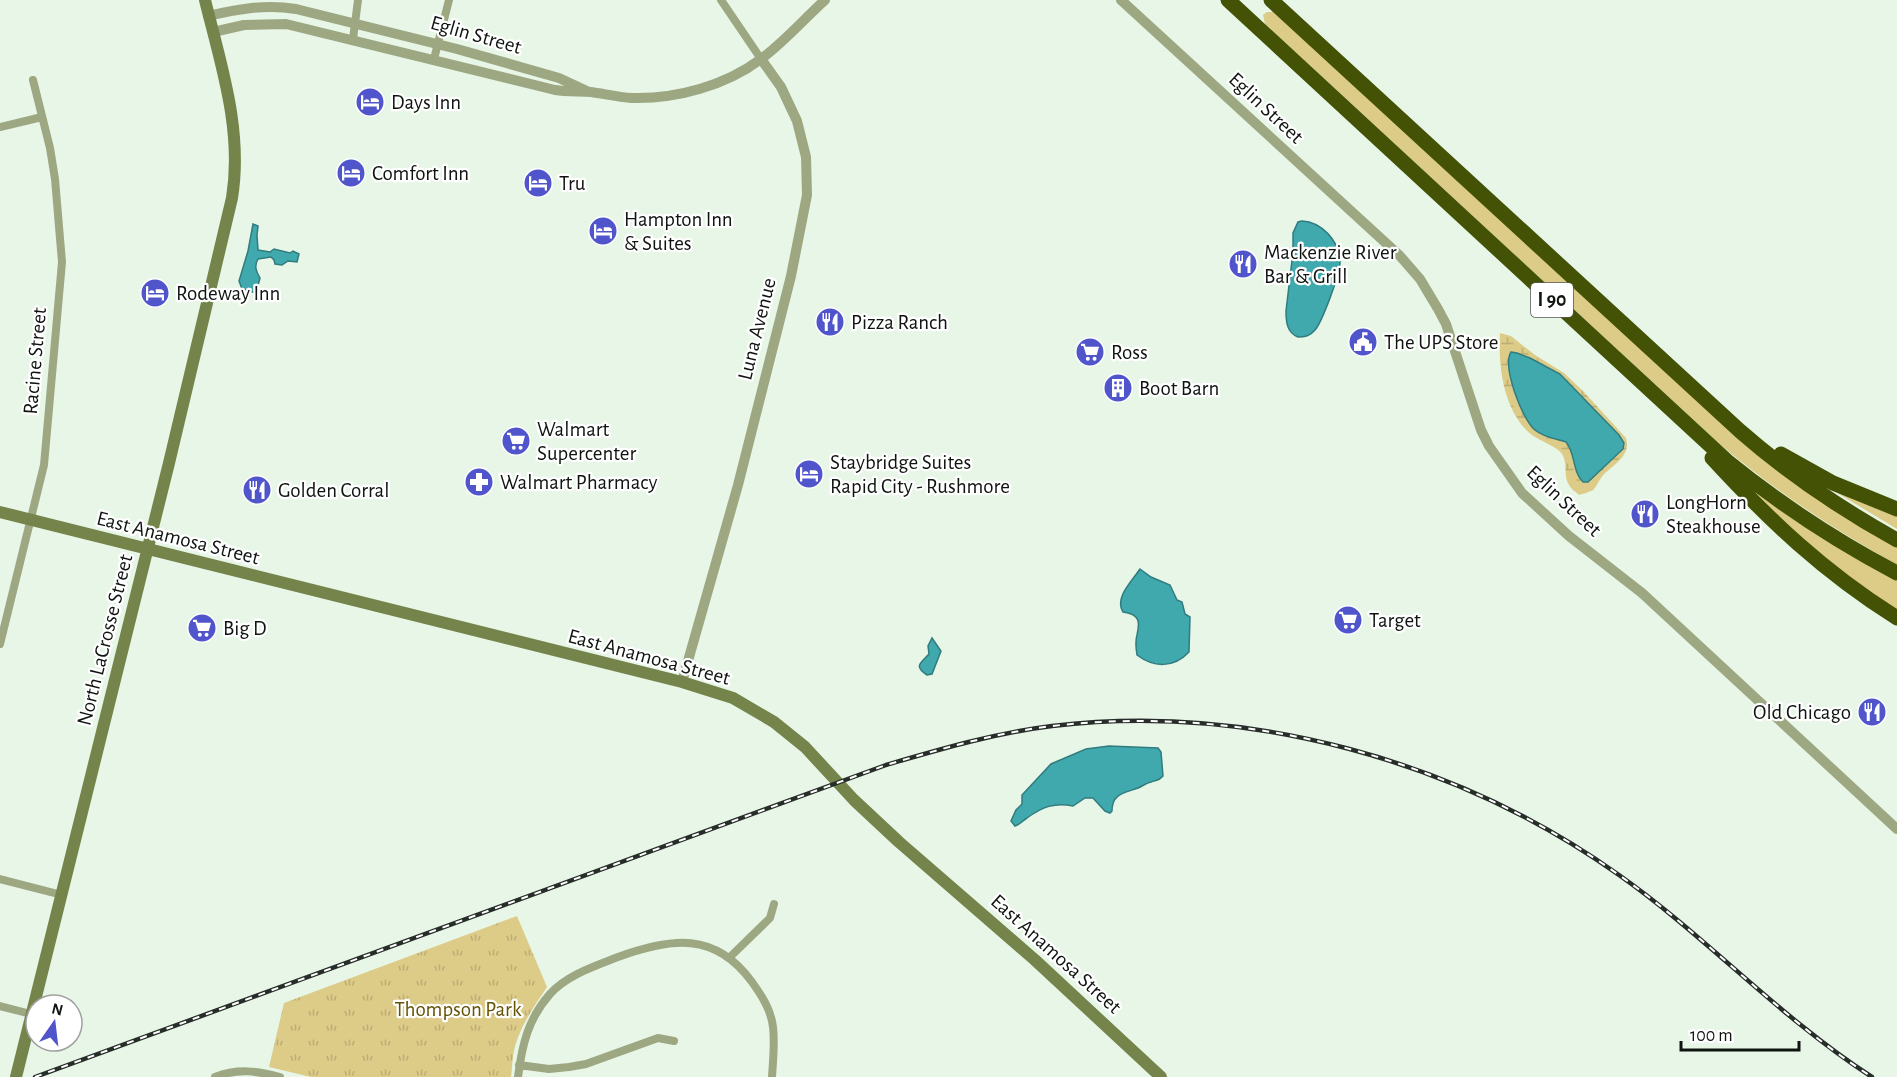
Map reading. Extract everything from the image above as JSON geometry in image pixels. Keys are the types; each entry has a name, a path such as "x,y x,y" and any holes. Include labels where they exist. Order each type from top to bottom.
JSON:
{"highway":[{"name":"I 90","path":"1228,0 1719,454 1778,500 1832,537 1897,573"},
{"name":"I 90","path":"1271,0 1760,449 1829,499 1897,540"},
{"path":"1557,265 1762,441 1833,483 1897,509"},
{"path":"1634,375 1780,530 1839,579 1897,618"}],"main road":[{"name":"North LaCrosse Street","path":"37,993 147,550 234,184 236,148 234,123 205,0"},
{"name":"East Anamosa Street","path":"0,512 682,682 733,699 774,722 805,747 899,842 1035,960 1161,1077"},
{"name":"North LaCrosse Street","path":"16,1077 24,1046"}],"street":[{"path":"353,39 358,0"},
{"path":"434,59 449,0"},
{"name":"Luna Avenue","path":"682,682 729,522 788,287 806,202 807,168 801,133 793,109 784,92 721,0"},
{"name":"Eglin Street","path":"213,32 243,25 275,23 296,25 555,90 633,98 676,94 718,82 761,59 825,0"},
{"name":"Eglin Street","path":"1121,0 1400,256 1420,279 1446,324 1475,414 1489,446 1522,493 1569,536 1642,593 1897,829"},
{"name":"Eglin Street","path":"208,16 256,6 309,11 559,78 589,92"},
{"name":"Racine Street","path":"0,640 44,465 62,262 55,179 33,80"},
{"path":"0,127 42,117"},
{"path":"0,879 62,895"},
{"path":"730,957 770,918 774,904"},
{"path":"518,1077 522,1047 531,1024 551,993 566,980 642,949 666,943 686,943 707,947 730,957 744,971 766,1002 773,1025 772,1077"},
{"path":"0,1006 24,1012"},
{"path":"519,1065 549,1069 569,1067 586,1064 658,1038 674,1041"},
{"path":"215,1077 237,1070 254,1071 277,1077"}],"green space":[{"path":"1267,12 1274,12 1696,400 1897,545 1897,565 1807,510 1722,446 1265,24 1263,15"},
{"path":"1500,333 1511,336 1535,355 1564,373 1626,438 1624,454 1593,490 1579,495 1572,489 1566,478 1565,461 1562,454 1532,435 1514,414 1504,387 1500,359"},
{"path":"1744,483 1819,535 1897,581 1897,612 1831,567"},
{"path":"1824,485 1897,513 1897,529"},
{"name":"Thompson Park","path":"517,916 547,987 526,1020 518,1038 511,1077 311,1077 269,1067 284,1003"}],"water":[{"path":"1302,221 1323,229 1333,240 1339,254 1340,267 1326,308 1315,330 1309,335 1298,337 1289,330 1286,311 1293,233 1298,222"},
{"path":"253,224 258,226 258,250 270,252 274,249 299,254 297,262 288,261 282,265 275,264 271,257 258,259 256,268 260,278 256,293 242,289 239,281"},
{"path":"1511,352 1530,358 1560,374 1624,443 1623,449 1588,482 1583,482 1580,478 1566,442 1538,432 1524,415 1511,380 1509,359"},
{"path":"1140,569 1151,577 1170,585 1177,600 1182,602 1185,614 1190,617 1189,652 1177,661 1157,664 1137,655 1138,619 1123,612 1121,601 1122,595"},
{"path":"932,638 941,651 932,674 927,675 919,667 929,654 928,646"},
{"path":"1109,746 1158,748 1161,752 1163,776 1117,797 1110,813 1105,811 1093,798 1085,798 1073,806 1054,805 1043,808 1015,826 1011,821 1022,804 1022,795 1051,764 1086,749"}],"railway":[{"path":"35,1077 886,765 948,747 1010,733 1052,726 1126,721 1201,723 1275,733 1349,749 1420,771 1490,800 1556,835 1619,875 1683,924 1806,1029 1872,1077"}],"place":[{"name":"Days Inn","path":"370,102"},
{"name":"Comfort Inn","path":"351,173"},
{"name":"Tru","path":"538,183"},
{"name":"Hampton Inn & Suites","path":"603,231"},
{"name":"Mackenzie River Bar & Grill","path":"1243,264"},
{"name":"Rodeway Inn","path":"155,293"},
{"name":"Pizza Ranch","path":"830,322"},
{"name":"The UPS Store","path":"1363,342"},
{"name":"Ross","path":"1090,352"},
{"name":"Boot Barn","path":"1118,388"},
{"name":"Walmart Supercenter","path":"516,441"},
{"name":"Staybridge Suites Rapid City - Rushmore","path":"809,474"},
{"name":"Walmart Pharmacy","path":"479,482"},
{"name":"Golden Corral","path":"257,490"},
{"name":"LongHorn Steakhouse","path":"1645,514"},
{"name":"Target","path":"1348,620"},
{"name":"Big D","path":"202,628"},
{"name":"Old Chicago","path":"1872,712"}]}
